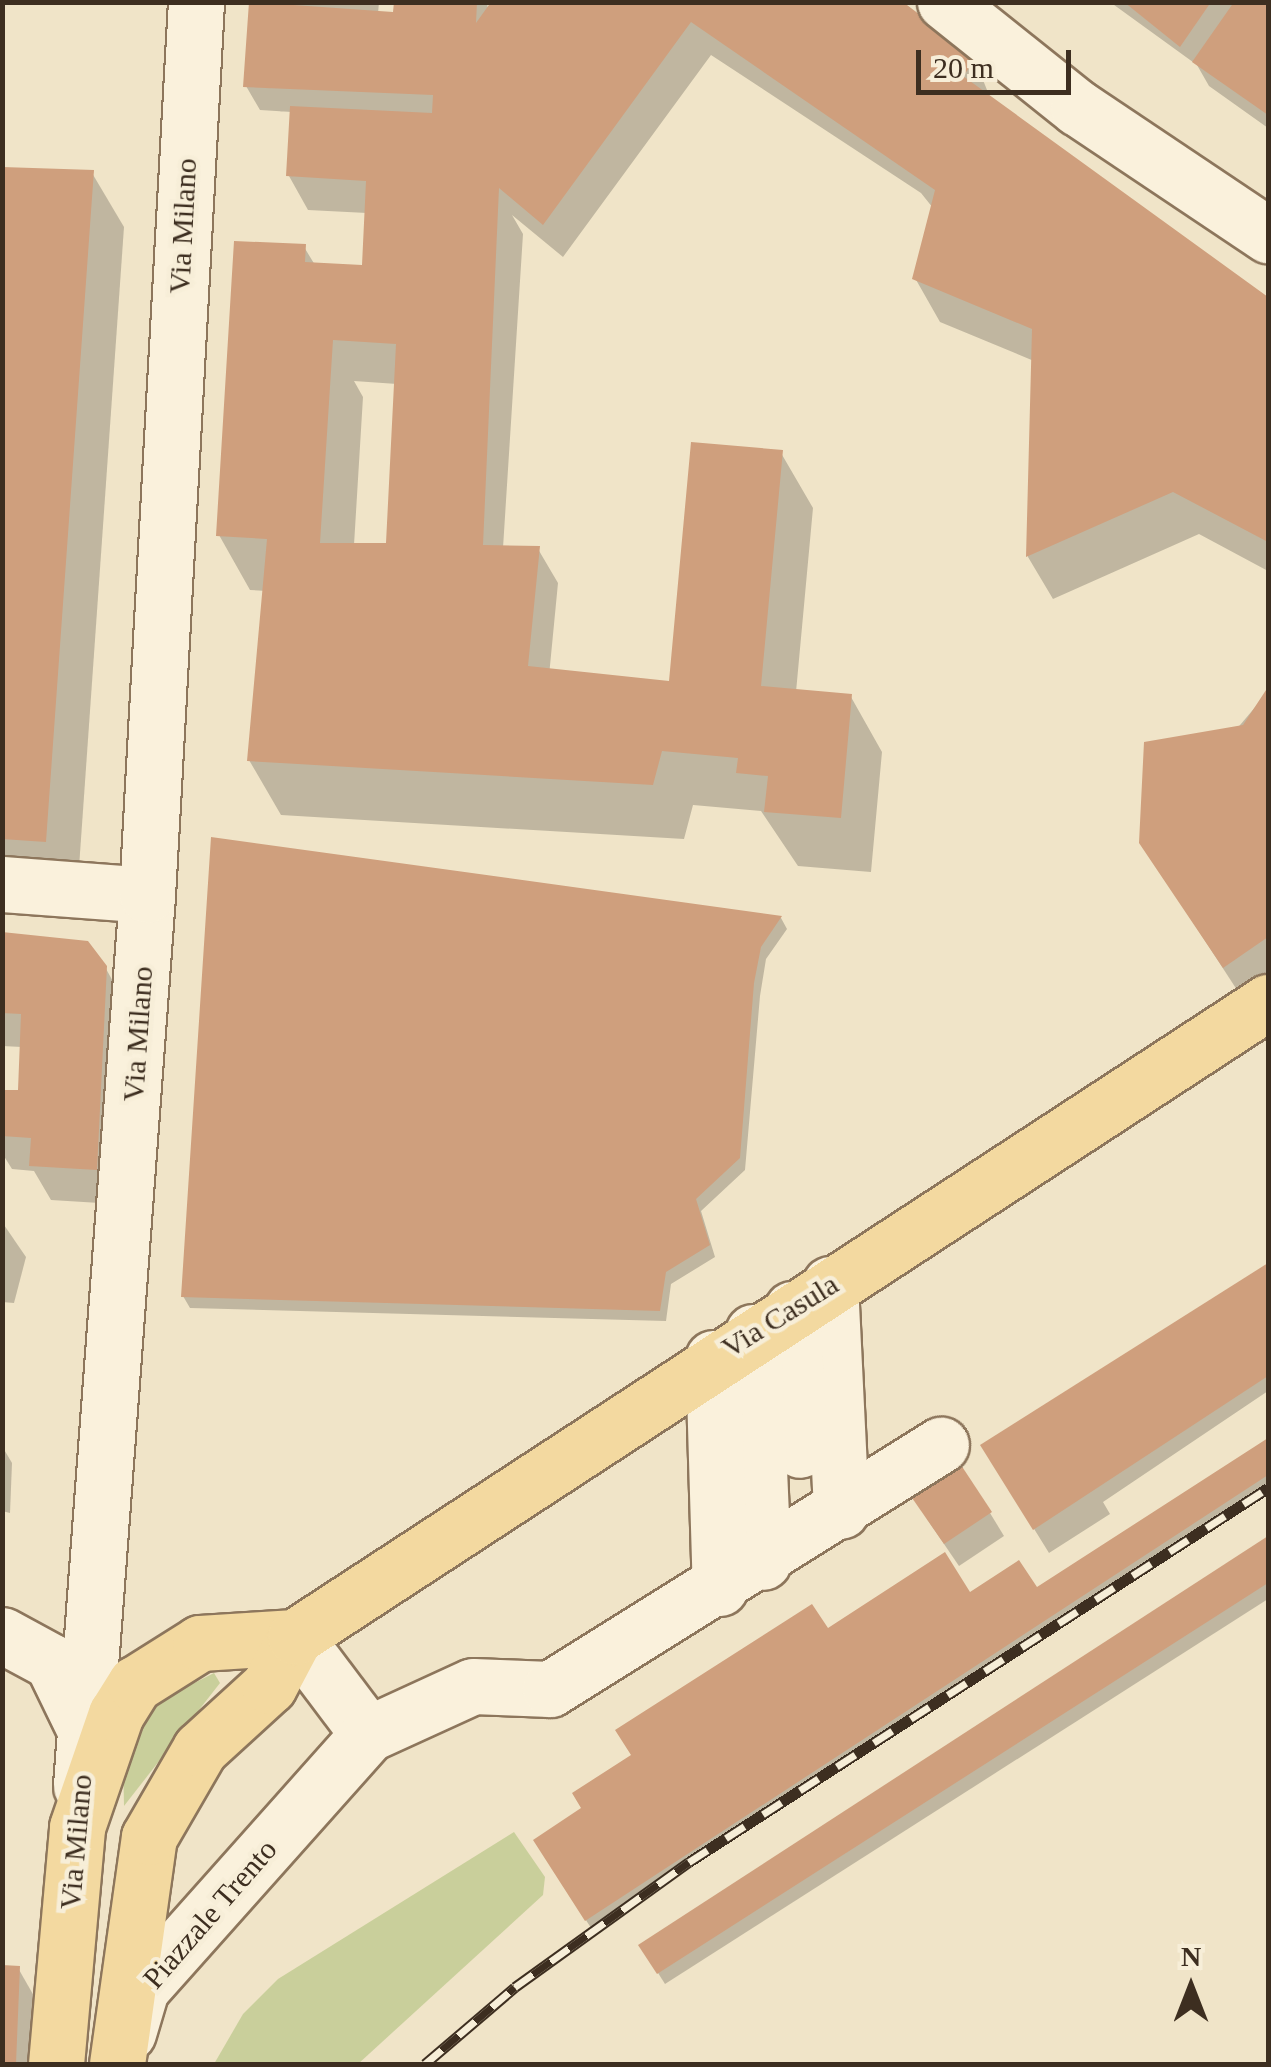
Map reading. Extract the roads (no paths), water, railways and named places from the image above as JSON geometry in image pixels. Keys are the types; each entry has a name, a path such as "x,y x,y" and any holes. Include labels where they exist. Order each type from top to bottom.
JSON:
{"main road":[{"name":"Via Casula","path":"77,1827 96,1760 136,1684 200,1644 295,1636 772,1321 1268,1002"},
{"name":"Via Casula","path":"117,2064 130,1928 169,1792 200,1748 269,1686 295,1636"},
{"name":"Via Milano","path":"56,2064 77,1827"}],"street":[{"name":"Via Milano","path":"77,1827 148,895 196,2"},
{"path":"945,2 1078,108 1268,235"},
{"path":"2,884 148,895"},
{"path":"772,1321 782,1548"},
{"path":"772,1321 782,1548"},
{"name":"Piazzale Trento","path":"117,2064 142,1989 192,1928 237,1892 305,1798 368,1734 473,1686 550,1689 782,1548 941,1445"},
{"path":"2,1635 52,1662 86,1732"},
{"path":"295,1636 368,1734"}],"railway":[{"path":"425,2064 515,1987 689,1862 1268,1488"}]}
